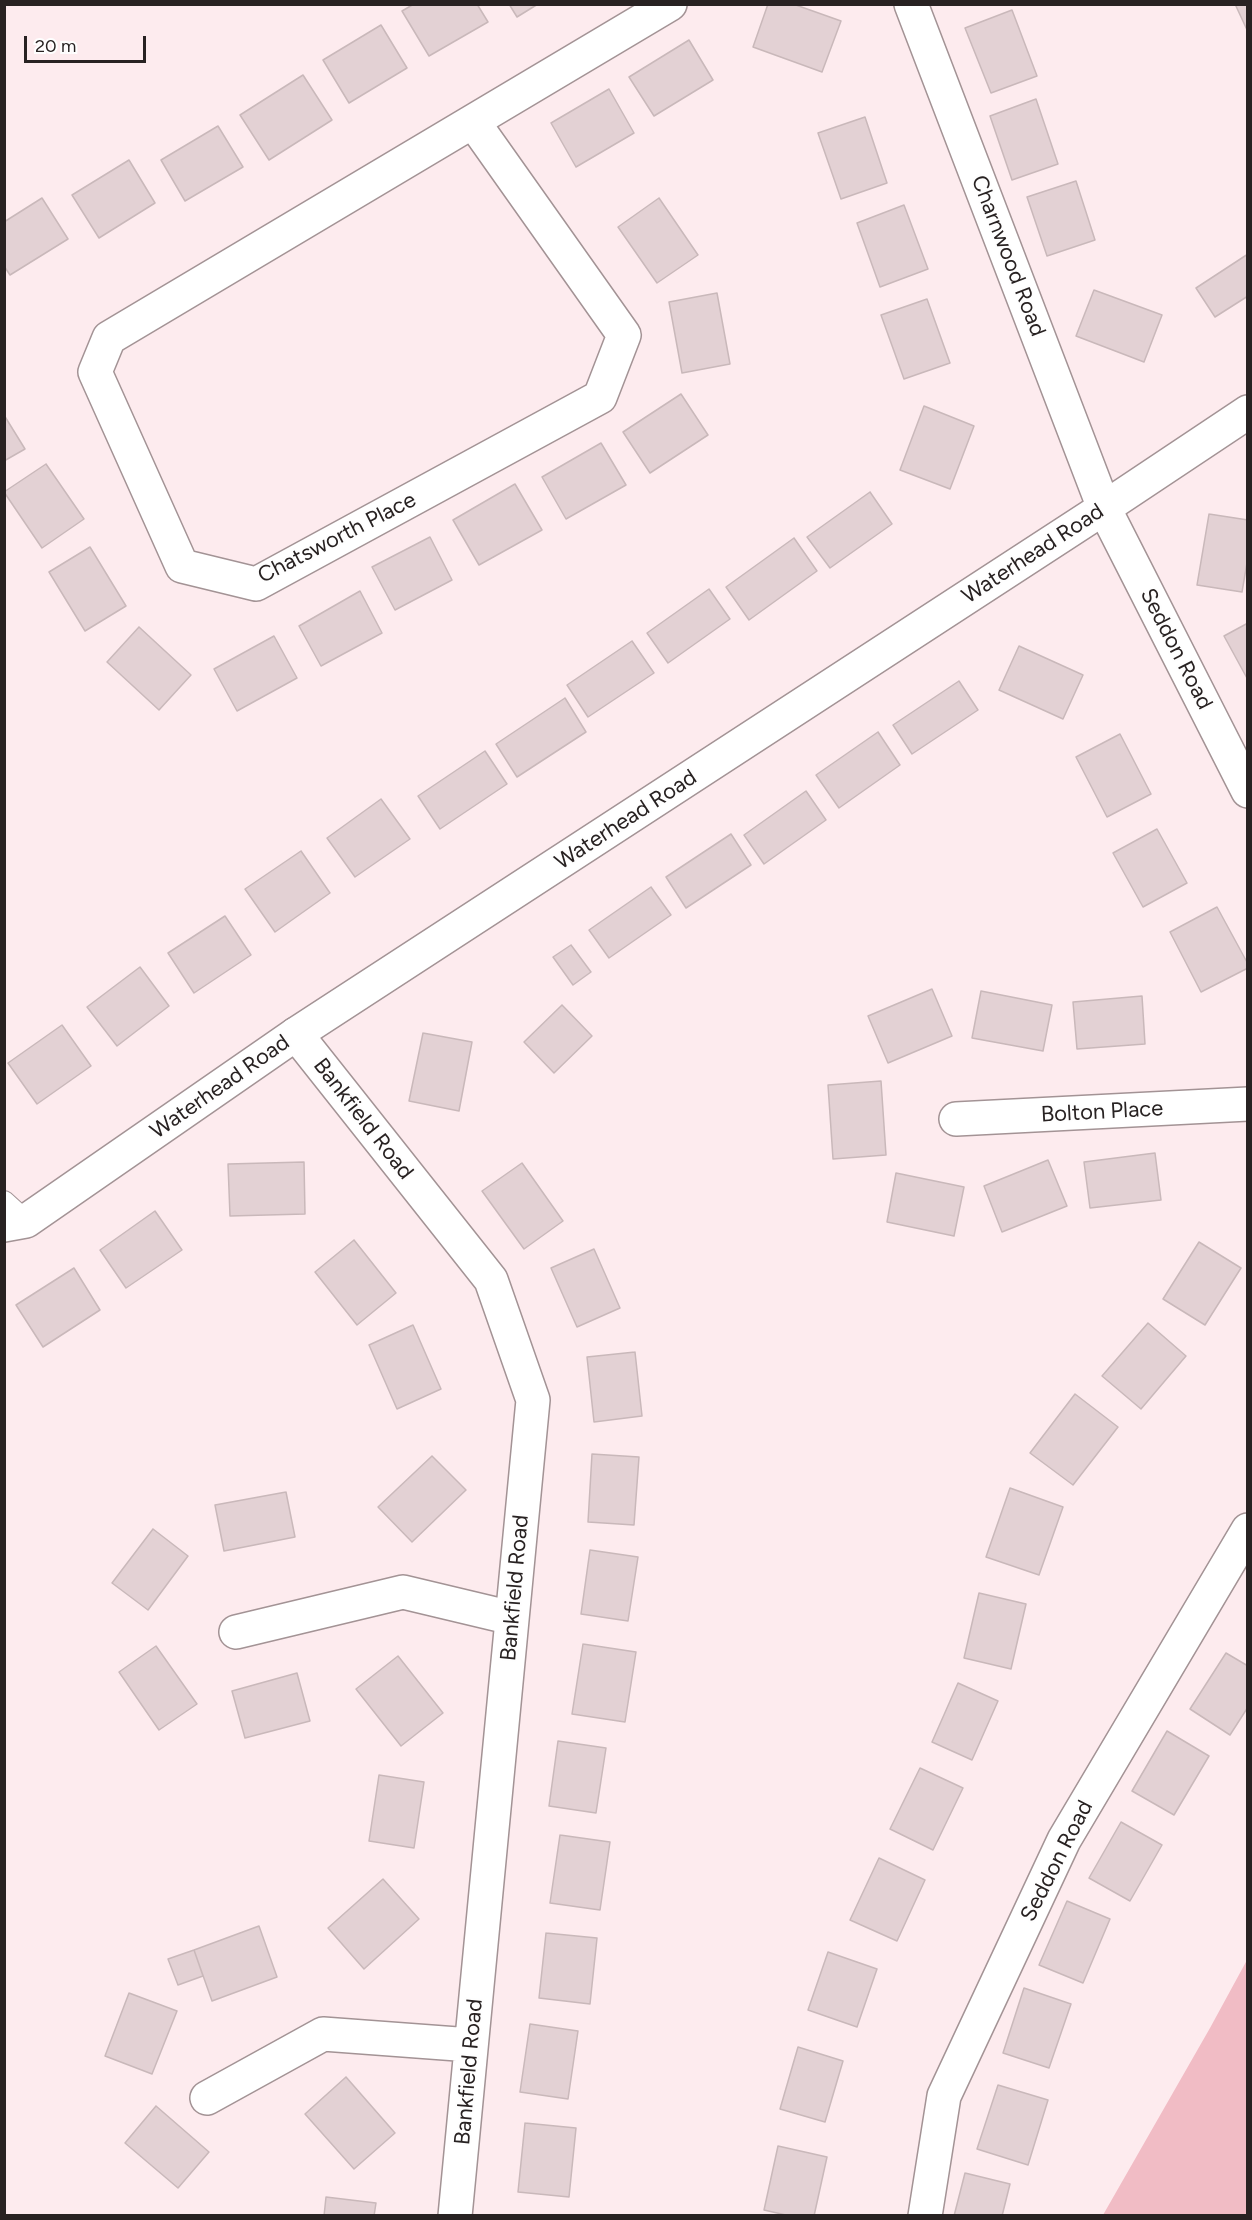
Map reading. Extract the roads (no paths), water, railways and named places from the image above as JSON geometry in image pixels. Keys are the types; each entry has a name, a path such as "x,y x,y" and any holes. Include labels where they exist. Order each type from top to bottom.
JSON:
{"street":[{"name":"Chatsworth Place","path":"474,123 624,335 600,397 256,584 182,566 94,372 109,338 474,123 670,4"},
{"name":"Charnwood Road","path":"911,4 1104,508"},
{"name":"Waterhead Road","path":"12,1216 296,1034 1248,412"},
{"name":"Seddon Road","path":"1104,508 1248,791"},
{"name":"Bankfield Road","path":"296,1034 490,1280 533,1400 455,2216"},
{"name":"Bolton Place","path":"957,1119 1248,1104"},
{"name":"Seddon Road","path":"925,2216 944,2096 1064,1840 1248,1530"},
{"path":"236,1632 403,1592 512,1618"},
{"path":"207,2098 323,2034 471,2045"}]}
